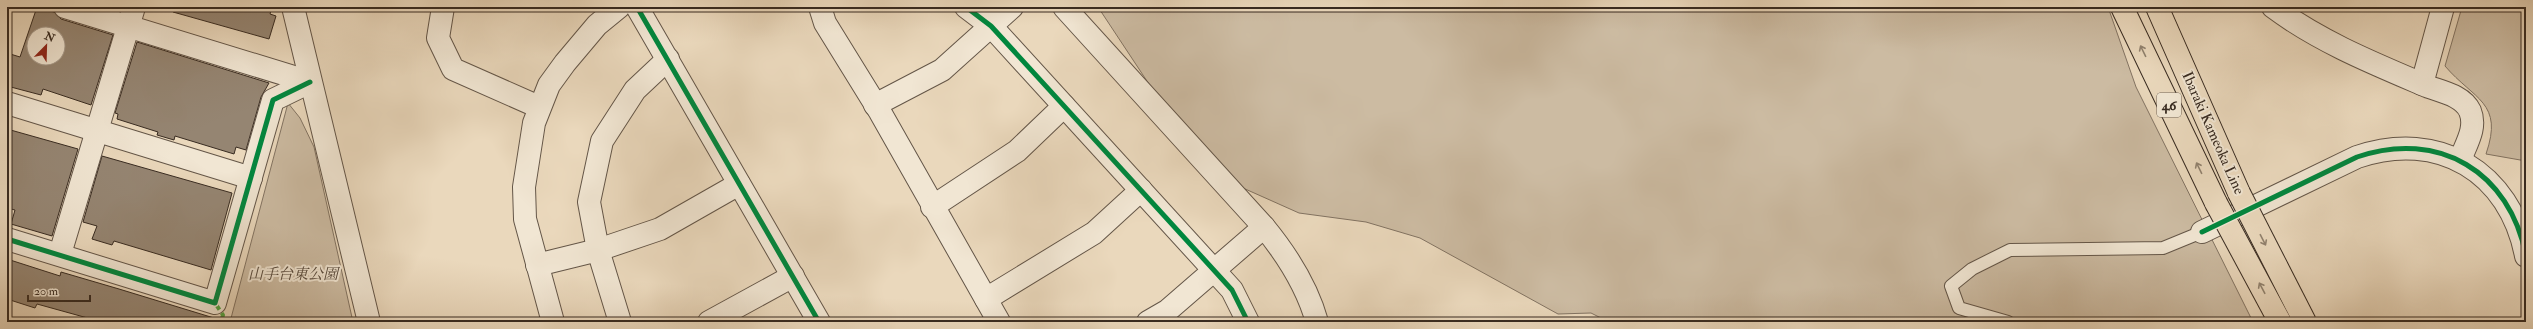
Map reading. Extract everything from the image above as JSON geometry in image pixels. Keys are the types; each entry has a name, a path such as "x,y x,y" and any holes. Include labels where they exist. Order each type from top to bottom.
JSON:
{"main road":[{"name":"Ibaraki Kameoka Line","path":"2122,7 2216,203 2280,322"},
{"name":"Ibaraki Kameoka Line","path":"2157,7 2239,193 2305,322"}],"street":[{"path":"64,7 131,16 310,82"},
{"path":"293,7 369,322"},
{"path":"443,7 438,38 453,69 539,107"},
{"path":"553,322 525,219 524,187 529,148 539,107 549,85 565,63 597,25 619,7"},
{"path":"638,7 738,184 819,322"},
{"path":"820,7 825,24 875,105 999,322"},
{"path":"966,7 991,26 1232,290 1248,322"},
{"path":"875,105 942,70 1012,7"},
{"path":"1064,7 1264,227 1279,246 1300,280 1317,322"},
{"path":"2273,7 2297,25 2348,52 2422,84 2455,96 2470,110 2473,126 2460,160"},
{"path":"2422,84 2443,7"},
{"path":"60,254 131,16"},
{"path":"620,322 598,250 589,202 602,140 635,90 668,59"},
{"path":"7,239 60,254 215,303 273,100 310,82"},
{"path":"7,103 251,178"},
{"path":"932,207 1017,151 1064,106"},
{"path":"2202,232 2357,157 2378,149 2400,147 2422,148 2460,160 2479,173 2493,186 2511,210 2523,239 2526,256"},
{"path":"537,265 598,250 660,229 738,184"},
{"path":"986,299 1094,233 1141,190"},
{"path":"1148,322 1167,311 1264,227"},
{"path":"709,322 792,276"}],"lane":[{"path":"2008,322 1959,308 1951,286 1972,269 2010,250 2163,248 2202,232"}],"green space":[{"path":"1098,7 2108,7 2136,87 2253,322 1609,322 1591,313 1558,314 1420,238 1366,222 1299,213 1225,180 1180,131"},
{"path":"2462,7 2526,7 2526,161 2486,154 2491,137 2489,112 2483,103 2445,66"},
{"name":"山手台東公園","path":"288,103 300,118 314,147 353,322 230,322"}],"building":[{"path":"37,7 54,12 61,19 113,35 91,105 43,89 41,95 7,86 7,53 20,57 26,39 26,66 66,66 66,26 31,26"},
{"path":"173,7 272,7 270,14 276,16 269,39 173,12"},
{"path":"137,42 269,83 261,97 246,150 236,147 234,154 175,136 174,140 157,135 158,132 117,119 118,114 115,113"},
{"path":"7,129 78,149 52,236 11,224 15,210 7,208"},
{"path":"102,156 232,193 211,270 114,241 112,245 92,239 97,226 83,222"},
{"path":"7,259 60,276 61,272 214,318 213,322 102,322 37,304 35,308 7,299"}],"marked path":[{"path":"215,303 223,315 221,322"}],"cycle path":[{"path":"637,7 819,322"},
{"path":"966,7 991,26 1232,290 1248,322"},
{"path":"7,239 215,303 273,100 310,82"},
{"path":"2202,232 2357,157 2387,150 2416,149 2442,154 2466,164 2487,180 2504,201 2518,226 2526,256"}]}
